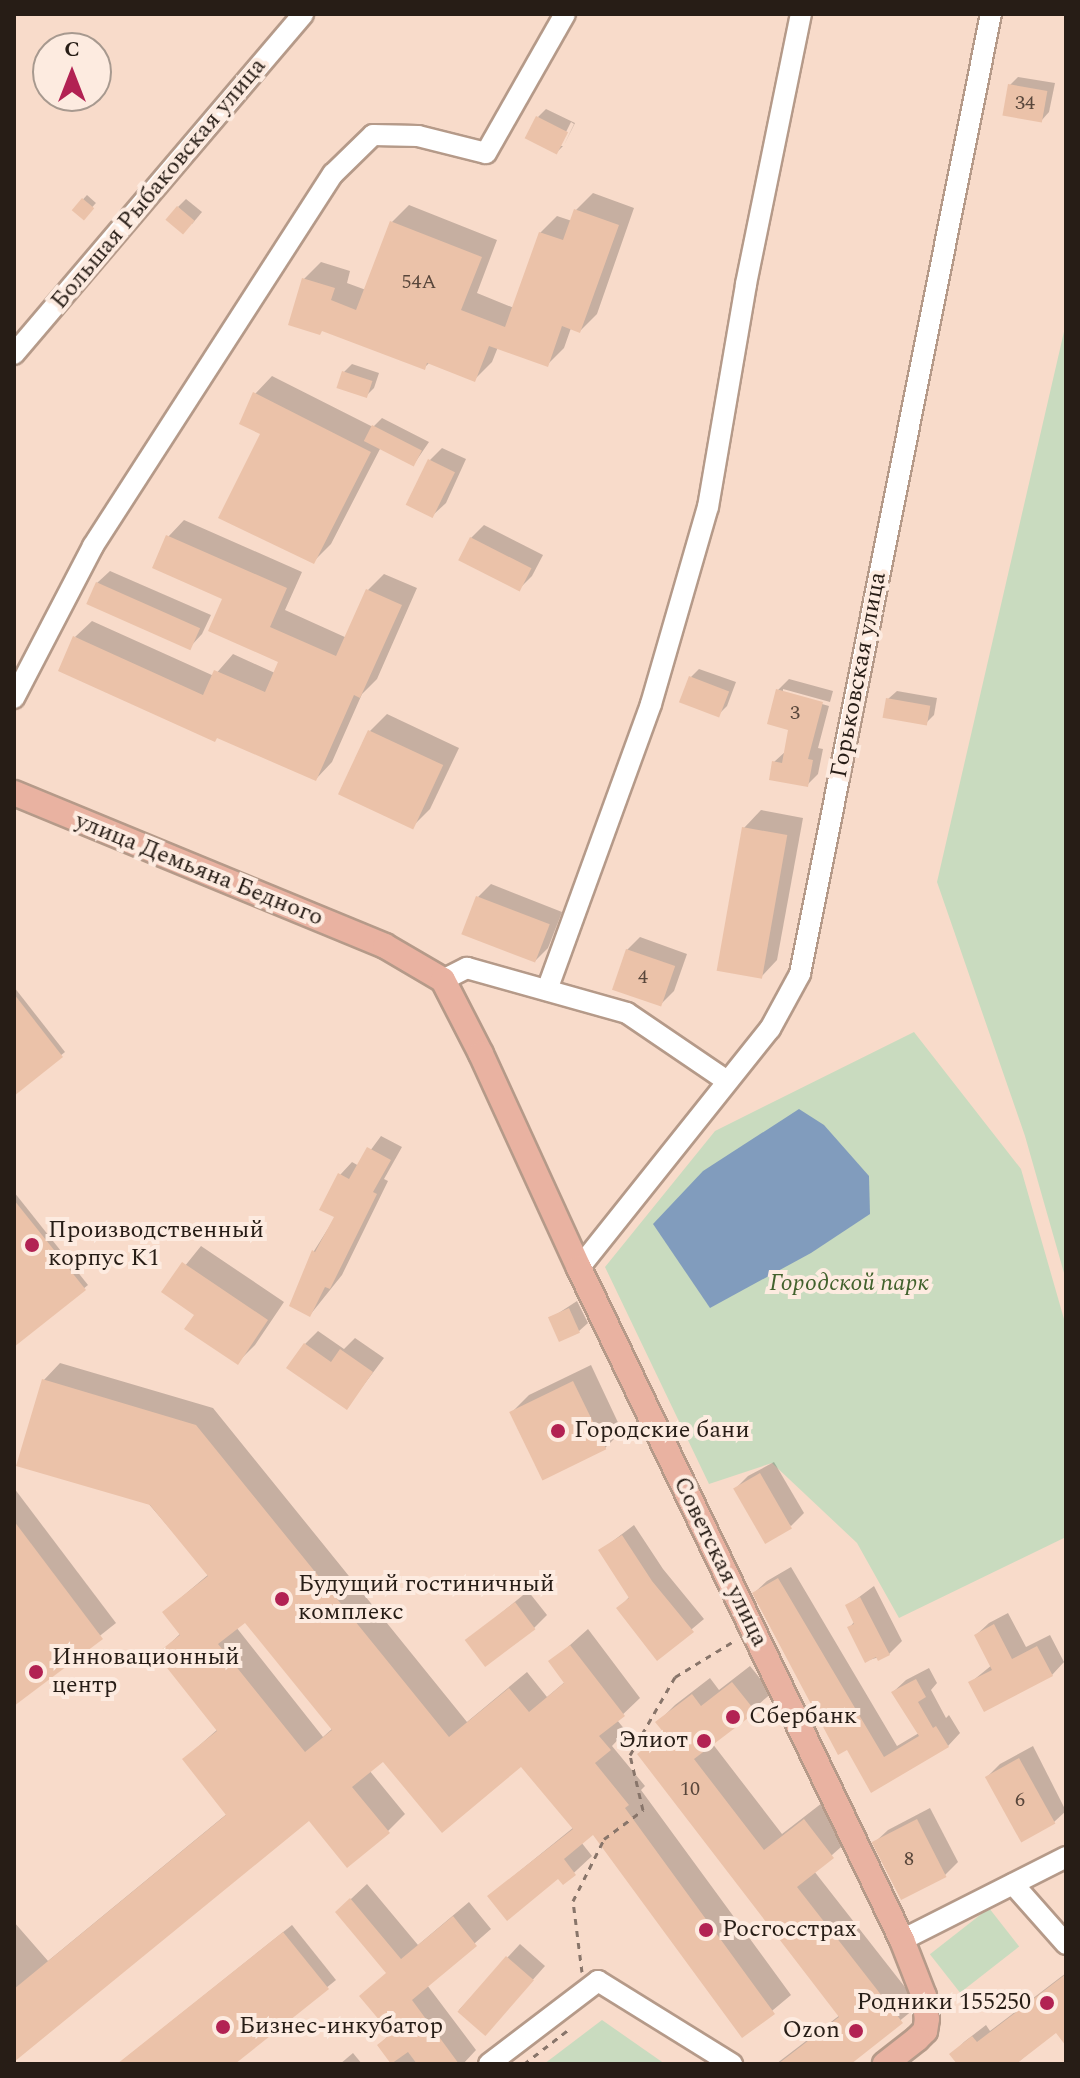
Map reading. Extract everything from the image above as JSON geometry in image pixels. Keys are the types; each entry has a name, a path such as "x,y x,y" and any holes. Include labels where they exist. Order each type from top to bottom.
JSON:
{"main road":[{"name":"улица Демьяна Бедного","path":"14,793 385,946 443,980"},
{"name":"Советская улица","path":"443,980 902,1940 924,1996 927,2019 925,2031 885,2064"}],"street":[{"name":"Большая Рыбаковская улица","path":"14,354 303,14"},
{"path":"14,698 93,546 333,174 373,135 418,136 486,153 565,14"},
{"path":"547,990 651,704 708,507 746,284 801,14"},
{"name":"Горьковская улица","path":"579,1268 770,1029 800,974 991,14"},
{"path":"443,980 467,968 627,1013 727,1081"},
{"path":"902,1940 1066,1857"},
{"path":"1013,1884 1066,1944"},
{"path":"489,2064 598,1981 732,2064"}],"path":[{"path":"585,1991 573,1901 604,1839 643,1810 630,1755 675,1677 752,1629"},
{"path":"524,2064 577,2022"}],"green space":[{"path":"1066,323 1066,1280 1025,1136 937,882"},
{"name":"Городской парк","path":"914,1032 1021,1169 1066,1326 1066,1537 899,1618 857,1543 772,1463 709,1484 605,1267 715,1131"},
{"path":"989,1908 1019,1947 960,1993 930,1954"},
{"path":"602,2020 665,2064 544,2064"}],"water":[{"path":"799,1109 824,1125 869,1176 870,1214 811,1253 710,1308 653,1224 703,1171"}],"building":[{"path":"1008,84 1047,91 1042,122 1002,116"},
{"path":"536,116 568,132 557,155 525,138"},
{"path":"82,198 94,208 84,221 72,210"},
{"path":"177,206 195,221 183,235 165,220"},
{"path":"574,209 619,225 580,333 562,326 548,367 489,346 475,382 427,363 425,370 322,331 320,335 288,325 302,278 335,288 331,300 356,310 390,221 482,257 461,310 505,327 539,232 563,240"},
{"path":"342,371 372,381 367,398 336,388"},
{"path":"253,392 371,452 314,564 218,518 260,434 239,424"},
{"path":"372,425 422,450 414,466 364,441"},
{"path":"428,459 455,472 433,518 406,505"},
{"path":"166,535 287,588 270,627 336,656 366,589 402,605 360,698 354,695 316,781 217,738 215,742 58,671 73,636 203,695 214,670 265,692 278,662 208,631 222,599 152,568"},
{"path":"470,537 531,568 520,591 458,560"},
{"path":"96,582 200,628 190,650 86,604"},
{"path":"689,676 729,691 719,718 679,702"},
{"path":"776,689 823,702 808,759 813,760 808,787 769,780 772,761 782,763 788,730 767,724"},
{"path":"886,698 930,706 927,726 883,718"},
{"path":"368,730 443,765 413,829 338,794"},
{"path":"742,827 787,835 762,979 717,971"},
{"path":"476,896 550,924 535,963 461,934"},
{"path":"626,949 675,966 661,1007 612,990"},
{"path":"14,994 63,1057 14,1096"},
{"path":"367,1147 391,1160 373,1192 377,1194 330,1289 325,1287 310,1317 289,1306 312,1250 315,1252 334,1217 319,1210 338,1173 349,1179"},
{"name":"Производственный корпус K1","path":"14,1200 86,1290 14,1347"},
{"path":"182,1262 268,1320 238,1365 184,1329 194,1315 161,1292"},
{"path":"569,1308 580,1333 559,1342 548,1317"},
{"path":"304,1343 331,1362 340,1349 373,1372 347,1410 286,1368"},
{"path":"42,1379 196,1425 449,1737 509,1688 529,1712 564,1683 548,1661 570,1645 625,1716 599,1736 611,1750 595,1763 629,1805 625,1808 775,2014 742,2038 593,1835 564,1859 576,1875 563,1885 558,1879 507,1921 487,1896 573,1829 521,1767 442,1833 383,1762 352,1787 390,1833 347,1868 309,1821 14,2062 14,1989 226,1815 182,1759 217,1731 156,1654 180,1635 162,1612 208,1576 150,1505 16,1466","holes":["245,1623 332,1730 305,1752 218,1644"]},
{"name":"Городские бани","path":"573,1381 606,1449 543,1480 509,1412"},
{"path":"760,1473 792,1528 765,1544 733,1488"},
{"name":"Инновационный центр","path":"14,1521 103,1639 14,1706"},
{"path":"622,1535 652,1581 694,1632 657,1661 616,1608 629,1598 598,1550"},
{"path":"778,1578 884,1757 919,1736 891,1692 916,1679 926,1697 918,1702 949,1747 871,1793 847,1750 838,1755 752,1593"},
{"path":"860,1597 890,1655 878,1661 876,1657 865,1663 847,1627 854,1624 845,1605"},
{"path":"515,1602 535,1629 485,1667 465,1640"},
{"path":"994,1624 1012,1659 1037,1646 1053,1676 984,1712 968,1682 992,1670 974,1635"},
{"path":"732,1682 756,1712 694,1759 764,1850 804,1819 834,1858 797,1887 903,2023 851,2064 778,2064 839,2017 637,1754 664,1733 655,1722 692,1694 701,1706"},
{"path":"1019,1758 1055,1824 1021,1843 985,1777"},
{"path":"917,1819 947,1877 901,1900 872,1842"},
{"path":"350,1898 401,1959 453,1916 477,1946 412,2000 459,2064 417,2064 408,2052 391,2064 377,2045 391,2034 359,1996 386,1973 335,1912"},
{"name":"Бизнес-инкубатор","path":"283,1932 329,1989 235,2064 117,2064"},
{"path":"506,1956 534,1980 485,2036 457,2012"},
{"name":"Родники 155250","path":"1066,1974 1066,2046 1056,2033 1016,2064 957,2064 949,2054 972,2036 977,2042"}],"place":[{"name":"Производственный корпус K1","path":"32,1245"},
{"name":"Городские бани","path":"558,1431"},
{"name":"Будущий гостиничный комплекс","path":"282,1599"},
{"name":"Инновационный центр","path":"36,1672"},
{"name":"Сбербанк","path":"733,1717"},
{"name":"Элиот","path":"704,1741"},
{"name":"Росгосстрах","path":"706,1930"},
{"name":"Родники 155250","path":"1047,2003"},
{"name":"Бизнес-инкубатор","path":"223,2027"},
{"name":"Ozon","path":"856,2031"}]}
